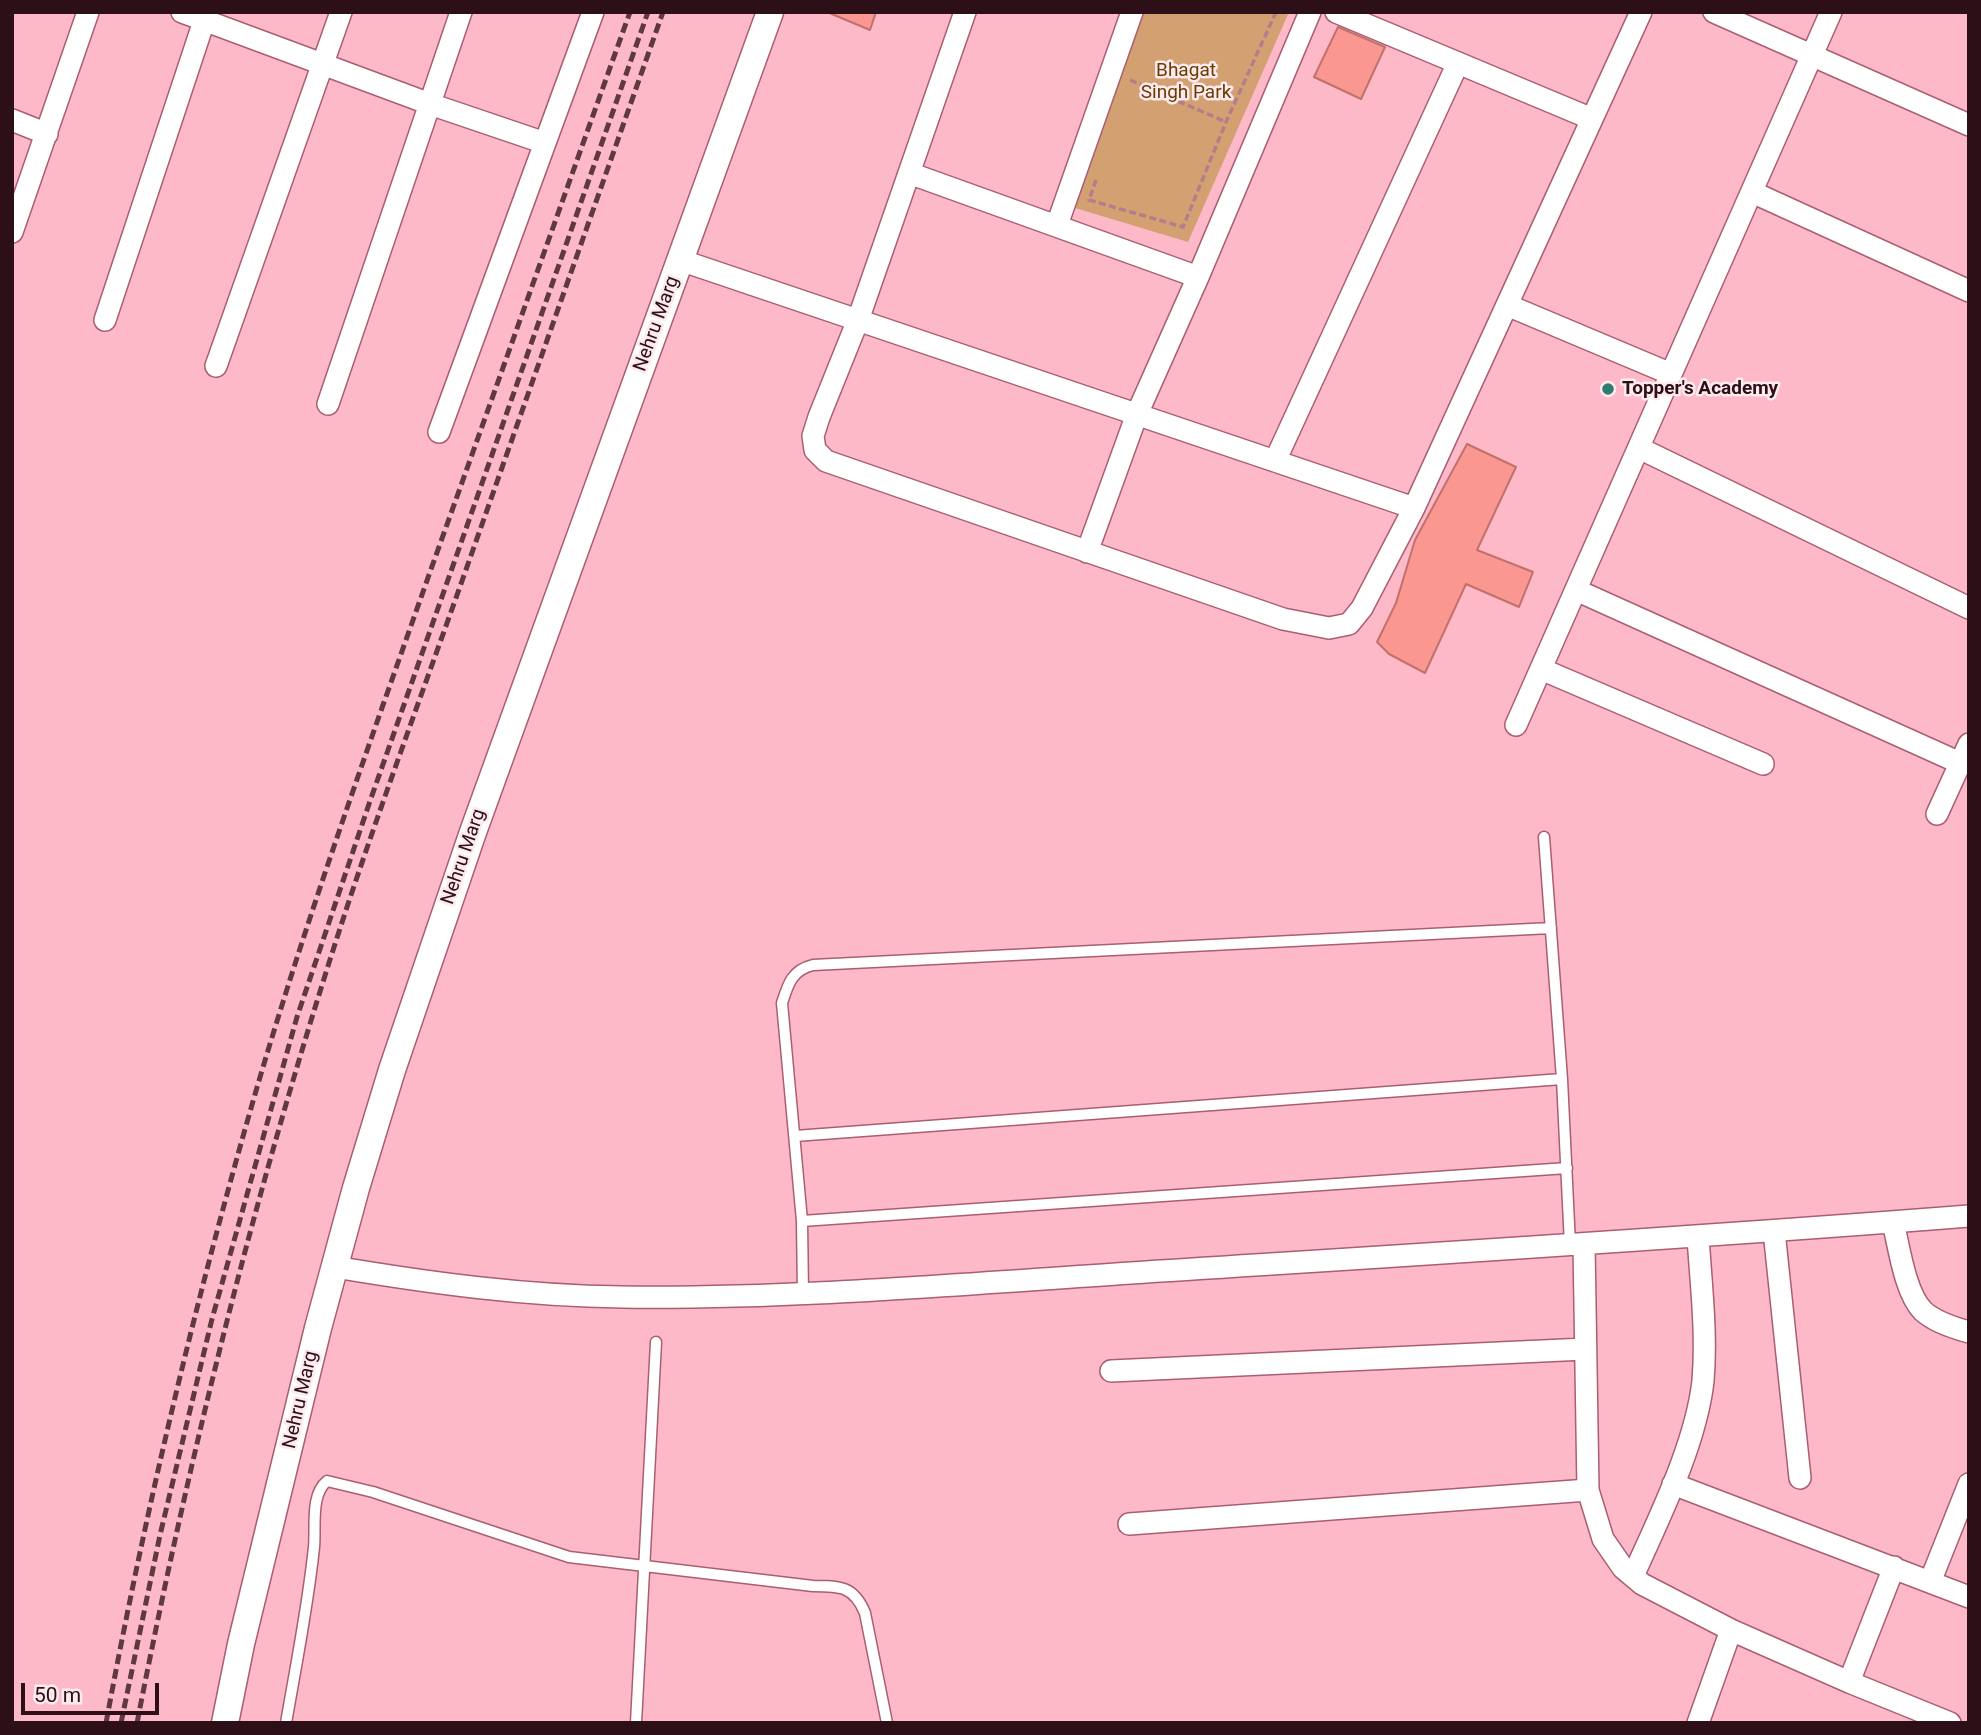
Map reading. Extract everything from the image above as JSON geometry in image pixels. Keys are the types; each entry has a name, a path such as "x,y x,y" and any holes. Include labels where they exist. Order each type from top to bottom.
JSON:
{"street":[{"path":"12,232 88,12"},
{"path":"182,12 206,16 323,65 545,143"},
{"path":"216,366 341,12"},
{"path":"328,404 461,12"},
{"path":"439,432 593,12"},
{"name":"Nehru Marg","path":"225,1723 241,1644 318,1328 380,1107 465,854 769,12"},
{"path":"965,12 858,320 813,436 815,450 826,461 1087,552 1283,619 1329,628 1349,624 1362,608 1414,508 1641,12"},
{"path":"1057,225 1132,12"},
{"path":"1087,552 1138,414 1310,12"},
{"path":"1336,12 1592,119"},
{"path":"1714,12 1969,125"},
{"path":"1516,725 1831,12"},
{"path":"105,320 206,16"},
{"path":"1275,461 1458,63"},
{"path":"12,120 47,134"},
{"path":"909,173 1198,278"},
{"path":"1752,192 1969,291"},
{"path":"680,260 1414,508"},
{"path":"1507,305 1671,374"},
{"path":"1639,448 1969,608"},
{"path":"1576,590 1964,754 1937,814"},
{"path":"1541,668 1763,764"},
{"path":"335,1267 450,1285 579,1295 621,1297 803,1294 1698,1237 1969,1216"},
{"path":"1892,1222 1911,1290 1922,1310 1937,1321 1969,1332"},
{"path":"1774,1231 1800,1478"},
{"path":"1633,1576 1673,1484 1702,1384 1704,1353 1698,1237"},
{"path":"1577,1245 1585,1349 1588,1490 1603,1539 1623,1568 1673,1601 1731,1630 1950,1723"},
{"path":"1111,1371 1585,1349"},
{"path":"1673,1484 1969,1597"},
{"path":"1930,1582 1969,1484"},
{"path":"1129,1524 1588,1490"},
{"path":"1849,1682 1894,1567"},
{"path":"1702,1721 1731,1630"}],"lane":[{"path":"1544,837 1567,1168 1577,1245"},
{"path":"803,1294 802,1221 782,1003 793,974 802,967 1551,928"},
{"path":"795,1136 1562,1079"},
{"path":"802,1221 1567,1168"},
{"path":"636,1723 656,1342"},
{"path":"286,1723 314,1549 317,1501 321,1486 327,1481 373,1492 569,1557 832,1586 849,1591 859,1598 865,1614 887,1723"}],"path":[{"path":"1097,176 1089,200 1183,226 1226,121 1276,12"},
{"path":"1130,80 1226,121"}],"green space":[{"name":"Bhagat Singh Park","path":"1141,12 1289,12 1188,242 1072,207"}],"building":[{"path":"827,12 876,12 870,30"},
{"path":"1338,27 1385,47 1361,99 1314,77"},
{"path":"1467,444 1516,467 1477,550 1533,572 1519,607 1466,584 1425,673 1389,654 1377,642 1396,603 1415,540"}],"railway":[{"path":"106,1723 174,1401 258,1084 363,763 630,12"},
{"path":"121,1723 160,1535 212,1319 297,1017 369,804 648,12"},
{"path":"137,1723 204,1413 257,1208 316,1005 376,823 663,12"}],"place":[{"name":"Topper's Academy","path":"1608,389"}]}
